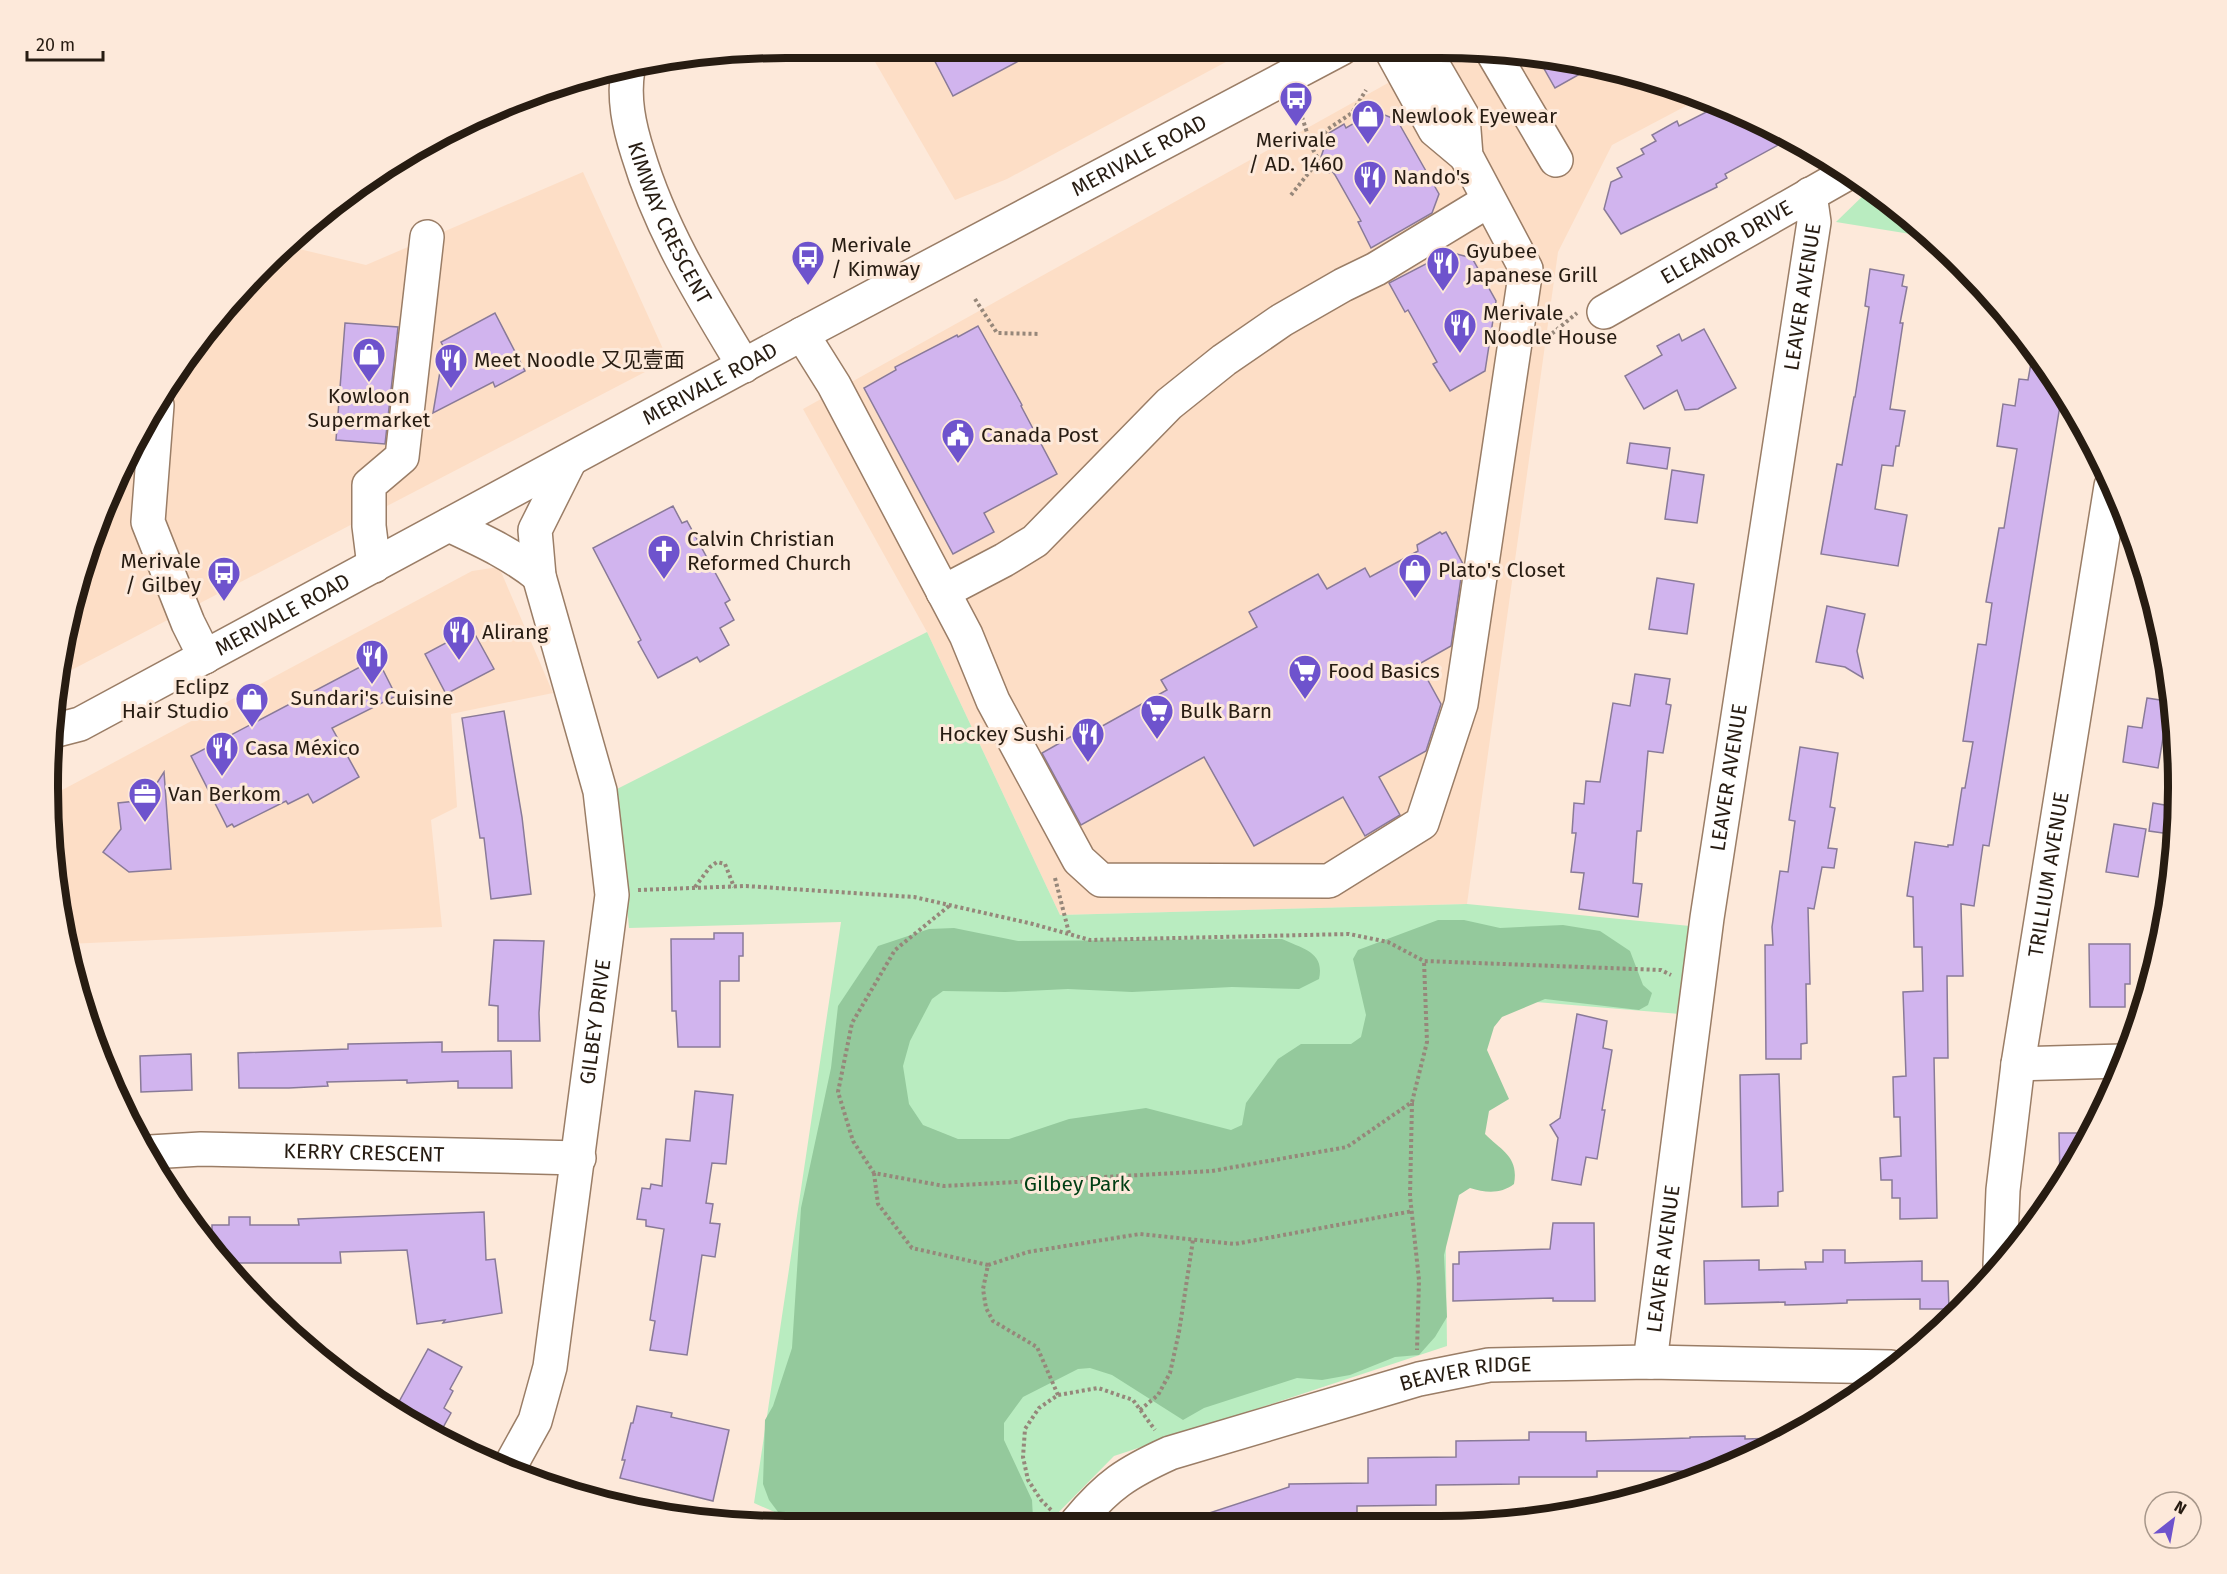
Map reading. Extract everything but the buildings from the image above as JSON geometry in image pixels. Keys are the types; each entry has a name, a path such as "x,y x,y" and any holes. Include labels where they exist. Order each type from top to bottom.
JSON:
{"street":[{"name":"MERIVALE ROAD","path":"67,728 205,657 802,334 1323,58"},
{"path":"1395,58 1435,130 1466,156"},
{"path":"802,334 834,386 966,635 993,701 1079,860 1101,880 1329,881 1422,824 1461,704 1526,269 1466,156 1463,117 1429,58"},
{"path":"1498,61 1556,160"},
{"name":"KIMWAY CRESCENT","path":"627,76 627,120 647,186 680,259 744,366"},
{"name":"ELEANOR DRIVE","path":"1604,312 1840,178"},
{"name":"LEAVER AVENUE","path":"1650,1362 1707,918 1814,222 1810,194"},
{"path":"943,592 1005,560 1035,541 1169,404 1224,360 1282,320 1376,269 1488,201"},
{"path":"374,566 369,526 369,485 402,456 427,237"},
{"path":"156,424 148,522 188,623 205,657"},
{"name":"GILBEY DRIVE","path":"512,1462 535,1421 550,1367 579,1158 612,890 600,791 539,576 536,530 570,460"},
{"name":"TRILLIUM AVENUE","path":"2001,1252 2003,1190 2018,1064 2109,499"},
{"path":"449,525 503,550 539,576"},
{"path":"2018,1064 2115,1061"},
{"name":"KERRY CRESCENT","path":"156,1152 201,1149 579,1158"},
{"name":"BEAVER RIDGE","path":"1069,1516 1139,1467 1170,1453 1419,1379 1489,1365 1650,1362 1881,1367"}],"path":[{"path":"1312,148 1328,129 1352,113 1366,90"},
{"path":"1291,195 1319,160 1312,148 1302,117"},
{"path":"975,299 997,333 1040,334"},
{"path":"1540,352 1549,336 1590,302 1604,312"},
{"path":"694,888 710,867 717,862 725,864 734,887"},
{"path":"612,890 734,887 914,897 1033,924 1090,940 1349,934 1388,942 1424,961 1661,970 1697,991"},
{"path":"950,905 895,950 852,1023 838,1092 853,1140 874,1173 878,1204 912,1248 988,1264 1028,1252 1140,1234 1235,1244 1413,1211"},
{"path":"1419,1379 1417,1360 1419,1280 1410,1196 1412,1102 1427,1042 1424,961"},
{"path":"874,1173 944,1186 1212,1171 1347,1147 1412,1102"},
{"path":"1140,1410 1158,1395 1170,1373 1179,1332 1193,1240"},
{"path":"988,1264 983,1289 986,1308 993,1321 1037,1347 1058,1395"},
{"path":"1063,1516 1041,1500 1028,1480 1023,1457 1025,1429 1039,1408 1058,1395 1098,1388 1133,1400 1170,1453"}],"shaded area":[{"path":"873,58 1233,58 1007,179 955,200"},
{"path":"1433,58 1488,60 1582,72 1629,83 1691,103 1612,145 1558,252 1467,904 1060,915 927,632 803,409"},
{"path":"583,172 668,360 68,672 83,598 114,508 156,423 181,382 239,307 297,248 366,265"},
{"path":"499,567 553,693 451,714 457,807 431,820 442,927 75,944 65,882 58,792 472,571"}],"green space":[{"path":"1864,195 1915,235 1836,222"},
{"name":"Gilbey Park","path":"927,632 1060,915 1467,904 1690,926 1680,1014 1477,997 1445,1183 1447,1346 1114,1456 1055,1516 783,1516 754,1503 841,922 629,928 617,789"},
{"path":"1438,920 1464,920 1500,928 1563,925 1600,931 1630,951 1643,985 1652,993 1648,1005 1639,1010 1545,999 1502,1017 1494,1027 1487,1050 1509,1099 1489,1111 1485,1134 1512,1161 1514,1184 1504,1190 1493,1192 1470,1188 1459,1195 1444,1255 1447,1317 1435,1337 1419,1355 1395,1357 1350,1375 1322,1380 1297,1378 1204,1408 1183,1420 1112,1375 1090,1368 1078,1369 1023,1397 1004,1423 1004,1440 1032,1500 1033,1516 781,1516 769,1500 763,1484 765,1420 773,1406 792,1348 801,1208 831,1068 838,1006 878,946 929,929 954,928 1018,941 1282,939 1305,949 1319,963 1319,979 1299,989 1232,987 1132,992 1068,989 1005,992 943,991 932,999 910,1041 903,1066 909,1104 923,1125 958,1139 1009,1139 1069,1119 1146,1108 1231,1130 1242,1125 1246,1103 1278,1059 1301,1044 1351,1044 1361,1037 1366,1015 1353,959 1358,950"}],"place":[{"name":"Merivale / AD. 1460","path":"1296,127"},
{"name":"Newlook Eyewear","path":"1368,145"},
{"name":"Nando's","path":"1370,206"},
{"name":"Merivale / Kimway","path":"808,286"},
{"name":"Gyubee Japanese Grill","path":"1443,292"},
{"name":"Merivale Noodle House","path":"1460,354"},
{"name":"Kowloon Supermarket","path":"369,383"},
{"name":"Meet Noodle 又见壹面","path":"451,389"},
{"name":"Canada Post","path":"958,464"},
{"name":"Calvin Christian Reformed Church","path":"664,580"},
{"name":"Plato's Closet","path":"1415,599"},
{"name":"Merivale / Gilbey","path":"224,602"},
{"name":"Alirang","path":"459,661"},
{"name":"Sundari's Cuisine","path":"372,685"},
{"name":"Food Basics","path":"1305,700"},
{"name":"Eclipz Hair Studio","path":"252,728"},
{"name":"Bulk Barn","path":"1157,740"},
{"name":"Hockey Sushi","path":"1088,763"},
{"name":"Casa México","path":"222,777"},
{"name":"Van Berkom","path":"145,823"}]}
